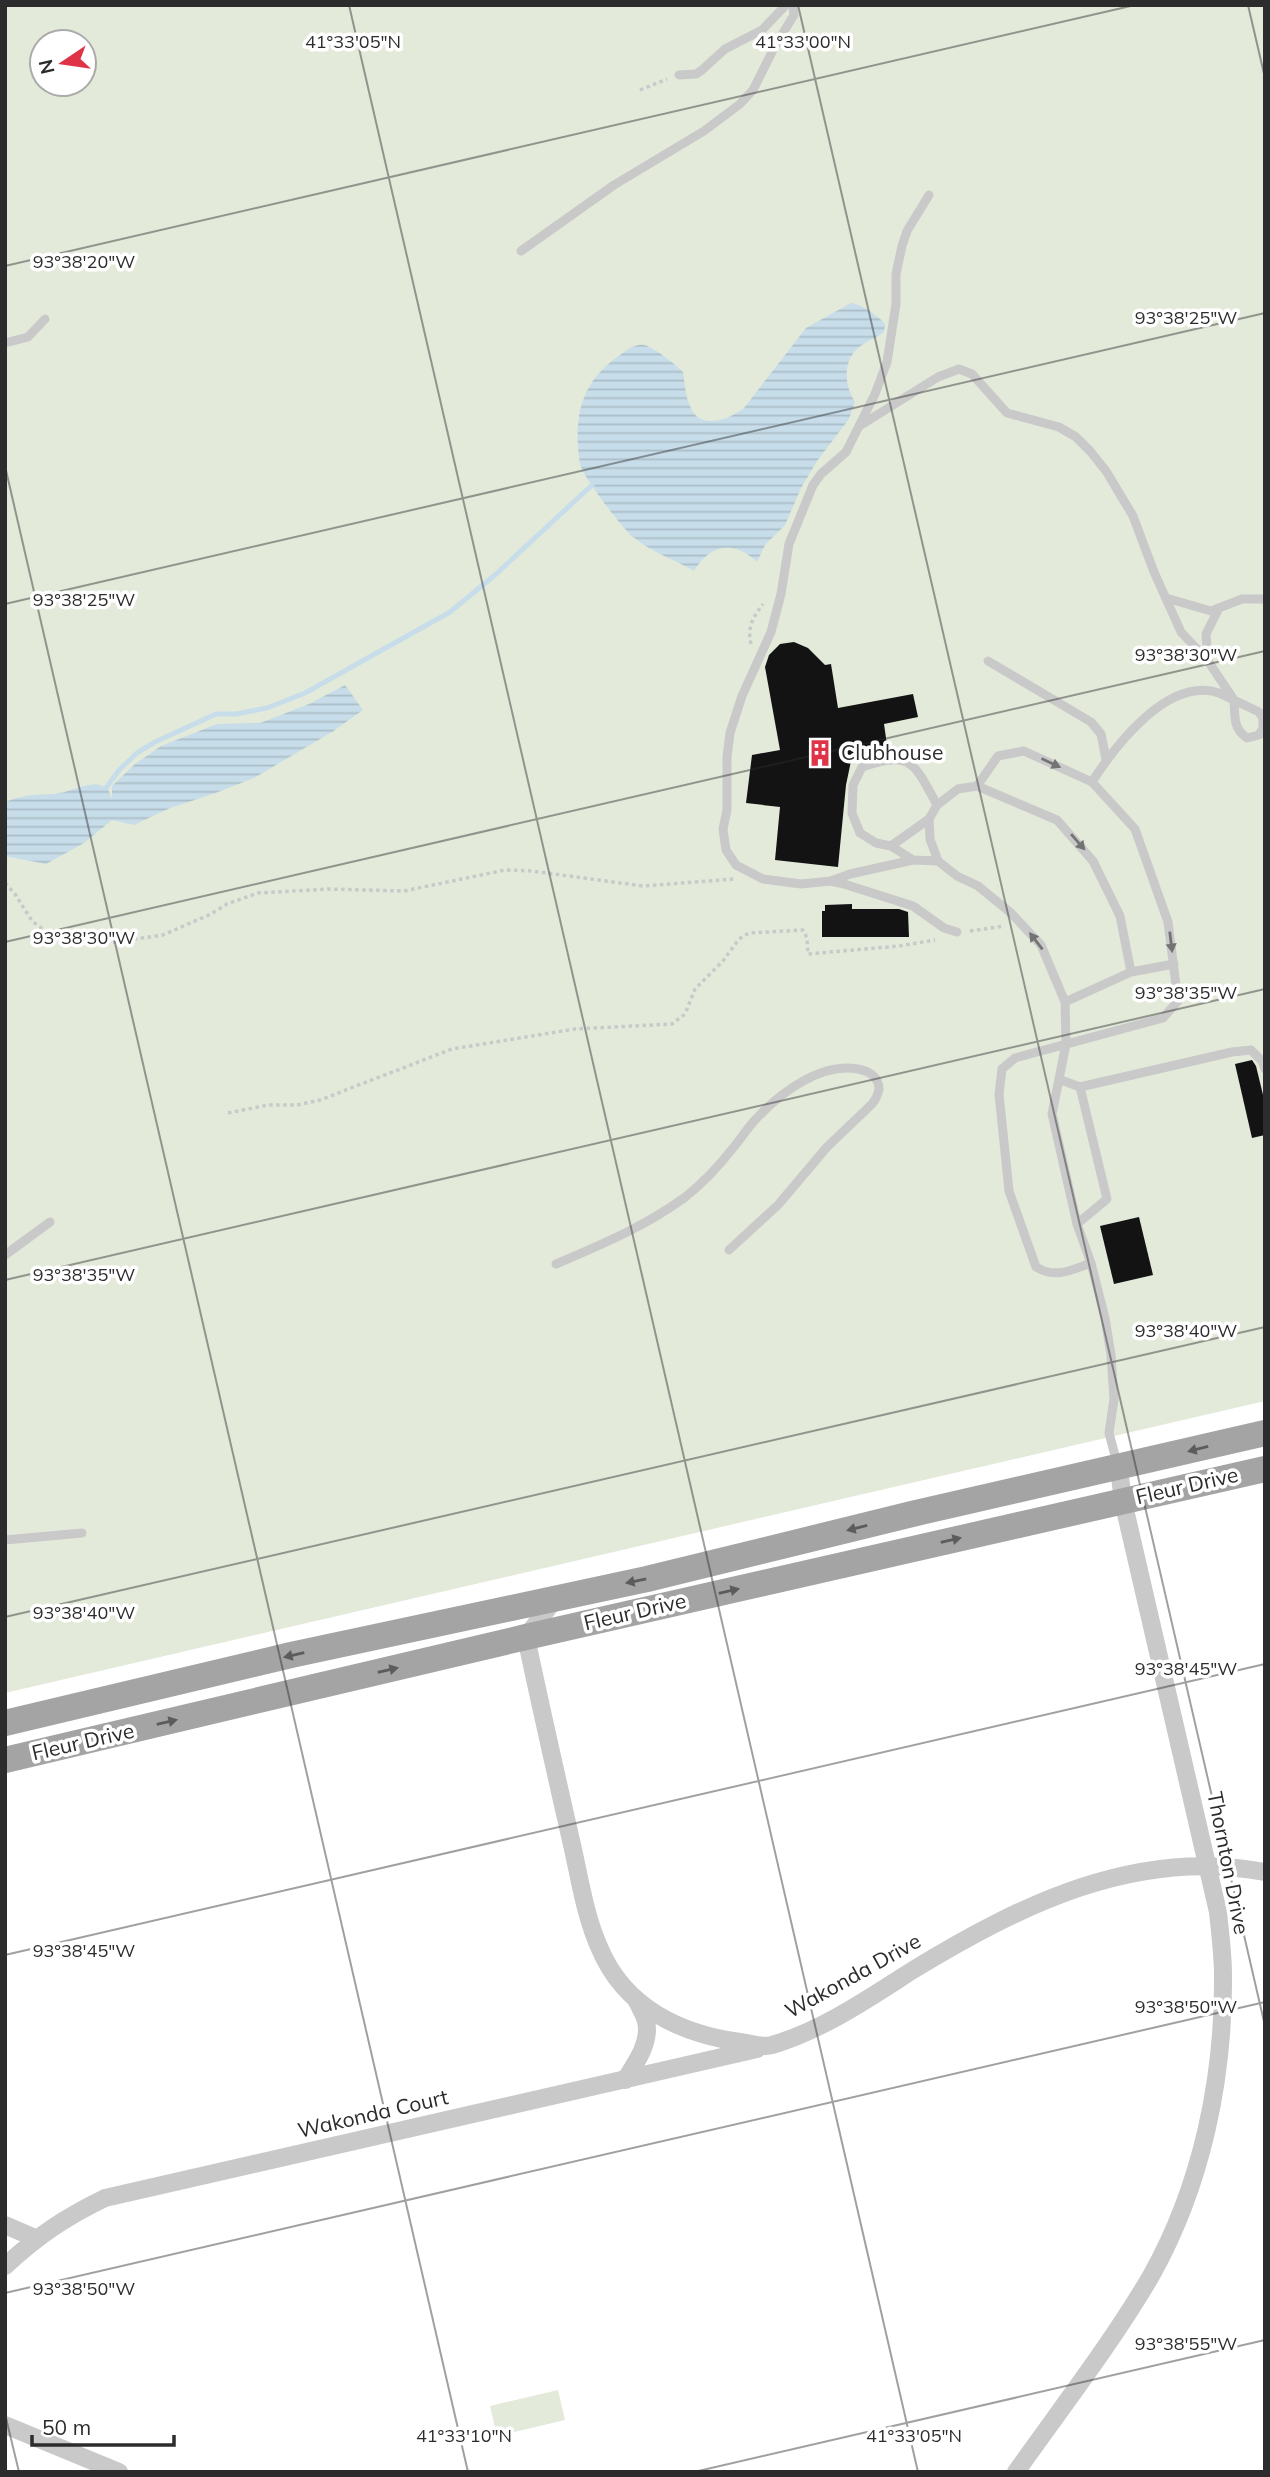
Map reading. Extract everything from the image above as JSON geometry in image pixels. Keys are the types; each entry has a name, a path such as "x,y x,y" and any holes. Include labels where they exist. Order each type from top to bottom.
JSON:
{"main road":[{"name":"Fleur Drive","path":"5,1723 291,1655 647,1579 912,1514 1119,1469 1265,1433"},
{"name":"Fleur Drive","path":"5,1760 526,1637 1265,1468"}],"street":[{"name":"Thornton Drive","path":"1016,2472 1119,2327 1152,2274 1179,2217 1199,2158 1214,2098 1221,2036 1223,1974 1218,1912 1123,1501 1119,1469"},
{"path":"555,1599 526,1637 589,1918 607,1964 636,1999 667,2021 697,2034 769,2046"},
{"name":"Wakonda Drive","path":"769,2046 821,2024 856,2005 1009,1915 1061,1893 1171,1866 1208,1865 1265,1872"},
{"path":"625,2080 639,2058 645,2039 646,2021 636,1999"},
{"name":"Wakonda Court","path":"5,2266 35,2238 63,2219 105,2198 769,2046"},
{"path":"5,2225 35,2238"},
{"path":"5,2425 120,2472"}],"lane":[{"path":"678,75 696,74 725,49 762,30 786,5"},
{"path":"521,251 614,185 704,131 740,104 753,90 781,34 794,15 793,5"},
{"path":"929,195 907,231 902,246 896,274 896,304 887,362 875,394 846,452 821,474 806,498 789,544 781,594 771,632 742,696 730,733 727,810 723,829 726,850 736,865 760,877 801,884 831,881 913,860 939,861"},
{"path":"5,343 28,337 45,318"},
{"path":"859,426 949,371 958,369 978,379 1007,413 1059,427 1084,444 1106,471 1133,516 1154,572 1185,638 1209,661 1234,700 1218,692 1205,691 1179,696 1166,702 1136,724 1106,759 1091,782"},
{"path":"1166,598 1211,611 1242,599 1265,599"},
{"path":"1209,661 1205,645 1206,634 1218,610"},
{"path":"988,661 1091,722 1101,734 1106,759"},
{"path":"977,786 998,756 1024,751 1091,782 1135,829 1168,922 1178,1002 1163,1018 1015,1058 1002,1069 999,1094 1009,1191 1036,1267 1047,1274 1062,1273 1091,1264"},
{"path":"913,860 891,846 876,844 860,833 852,813 853,785 862,767 901,759 917,769 937,805"},
{"path":"891,846 929,819 937,805 958,789 977,786 1057,820 1093,861 1120,916 1131,972"},
{"path":"929,819 930,839 939,861 957,876 978,886 1020,923 1041,946 1065,1002 1066,1044 1061,1080 1052,1114 1077,1224 1105,1318 1114,1399 1109,1433 1119,1469"},
{"path":"831,881 913,906 943,928 957,932"},
{"path":"1065,1002 1131,972 1174,964"},
{"path":"1061,1080 1080,1087 1251,1050 1262,1061 1265,1069"},
{"path":"556,1264 635,1229 684,1197 720,1163 757,1117 797,1086 833,1069 854,1068 874,1076 879,1086 877,1098 827,1147 772,1210 729,1250"},
{"path":"1077,1224 1107,1199 1080,1087"},
{"path":"5,1255 50,1222"},
{"path":"5,1540 82,1533"}],"path":[{"path":"640,90 678,75"},
{"path":"5,883 32,921 48,933 65,939 107,943 163,934 212,914 227,904 258,893 329,888 404,891 505,870 532,871 643,886 760,877"},
{"path":"228,1113 268,1105 297,1105 320,1100 468,1045 508,1042 575,1030 672,1024 685,1014 701,981 723,961 739,939 749,933 803,930 807,938 808,954 899,946 936,940 957,932 1020,923"}],"green space":[{"path":"5,5 1265,5 1265,1401 5,1693"},
{"path":"558,2390 565,2420 497,2436 490,2406"}],"water":[{"path":"851,303 878,317 885,324 884,332 857,348 852,355 847,378 855,402 849,419 817,461 801,488 785,525 765,545 757,562 740,550 723,548 707,555 694,571 633,537 588,480 580,464 579,416 582,402 596,377 631,347 648,346 683,372 687,398 694,414 707,421 723,419 744,408 806,328"},
{"path":"345,685 363,710 332,732 254,778 170,808 134,825 112,820 84,843 46,864 5,856 5,802 24,796 61,793 89,785 108,789 112,799 112,786 135,764 161,746 217,724 260,723 309,704"}],"building":[{"name":"Clubhouse","path":"794,642 808,648 825,665 831,664 838,708 913,694 918,717 884,724 888,752 851,761 838,867 775,860 780,807 746,803 752,755 780,750 765,667 769,655 780,644"},
{"path":"852,904 852,909 899,909 908,912 909,937 822,937 822,911 825,911 825,905"},
{"path":"1252,1060 1265,1103 1265,1135 1252,1138 1235,1064"},
{"path":"1139,1217 1153,1275 1114,1284 1100,1226"}],"waterway":[{"path":"106,788 120,769 137,753 155,742 216,714 236,714 267,708 305,693 450,612 495,575 592,485"}],"place":[{"name":"Clubhouse","path":"820,753"}]}
